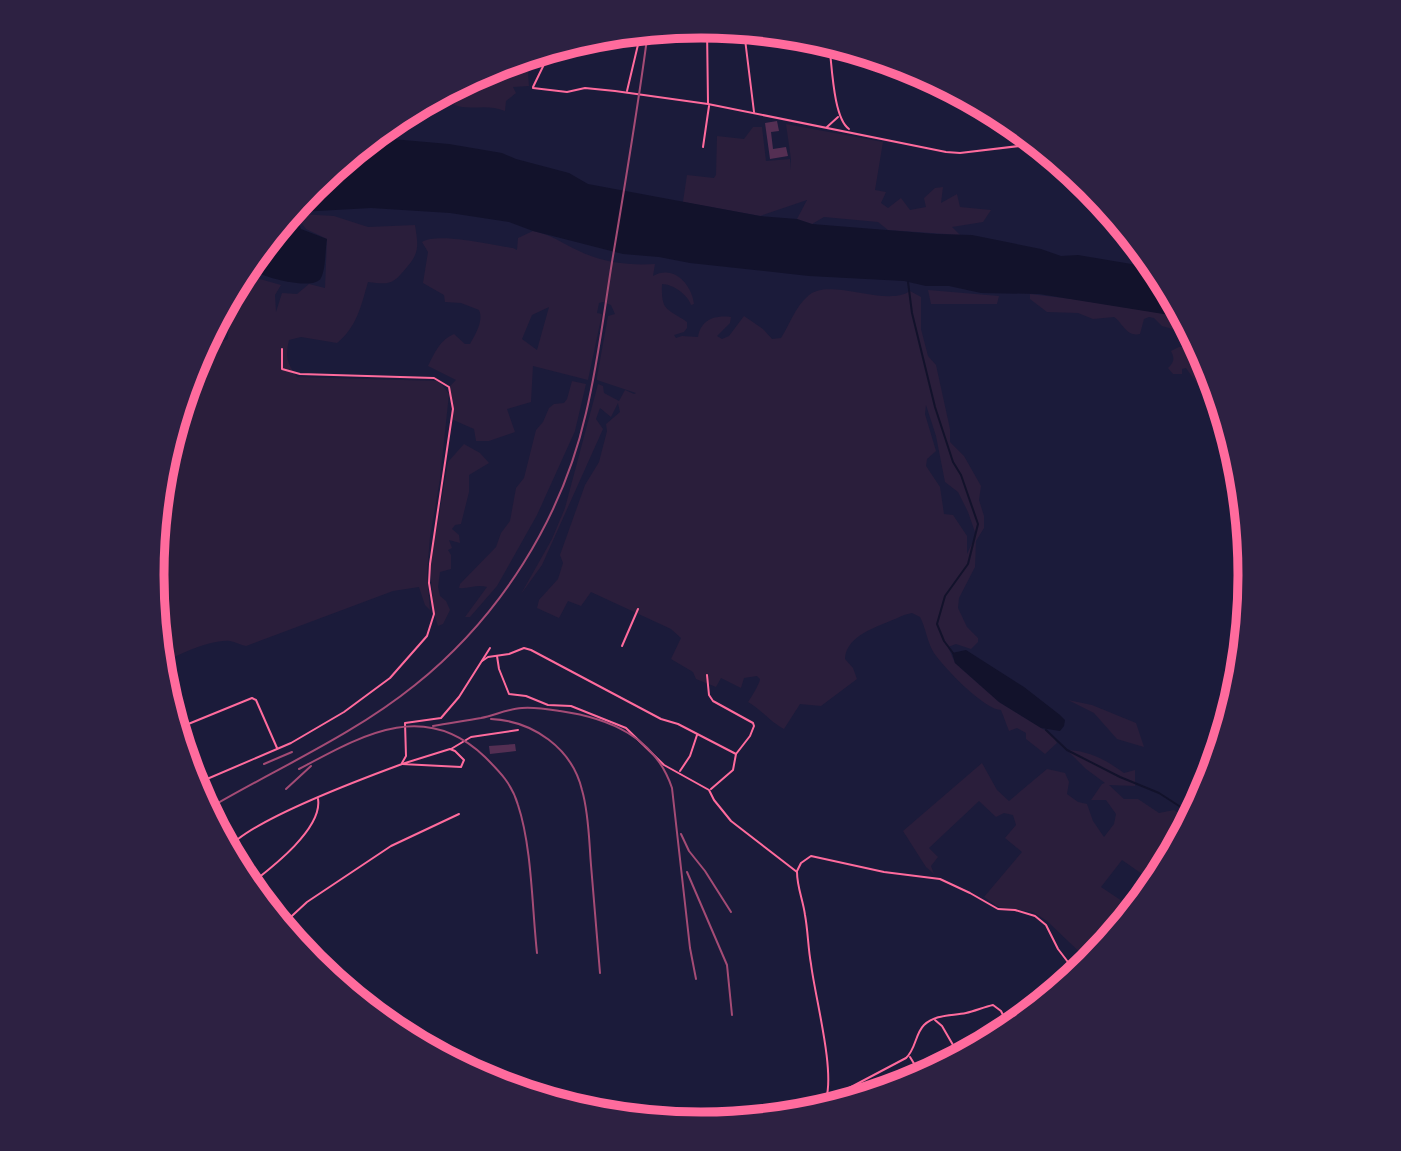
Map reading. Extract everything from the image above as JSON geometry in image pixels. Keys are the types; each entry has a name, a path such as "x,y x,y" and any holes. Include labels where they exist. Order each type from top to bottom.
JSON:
{"street":[{"path":"704,147 709,104 706,38"},
{"path":"745,41 754,112"},
{"path":"627,92 639,42"},
{"path":"832,55 839,116 845,127 853,131"},
{"path":"545,62 533,88 567,92 585,88 709,104 960,153 1022,146"},
{"path":"827,127 839,116"},
{"path":"204,780 277,749 344,712 403,665 427,636 433,614 429,583 453,408 449,387 434,378 287,372 282,369 282,349"},
{"path":"622,646 638,609"},
{"path":"402,764 406,756 405,723 441,718 459,696 490,648"},
{"path":"482,661 524,648 531,650 661,719 678,724 736,754"},
{"path":"497,656 509,694 526,696 548,705 571,706 626,728 664,765 709,790 731,821 797,872"},
{"path":"707,675 709,695 713,701 754,726 736,754 733,769 709,790"},
{"path":"185,725 252,698 256,700 277,749"},
{"path":"234,841 253,828 318,799 402,764 450,749 471,737 518,730"},
{"path":"679,773 690,756 697,734"},
{"path":"402,764 461,767 464,760 450,749"},
{"path":"257,878 289,852 304,833 318,811 318,799"},
{"path":"288,919 307,902 391,846 459,814"},
{"path":"827,1097 829,1087 827,1064 811,965 807,921 797,881 801,863 811,856 884,872 940,879 998,909 1015,910 1035,916 1046,925 1070,965"},
{"path":"839,1094 909,1056 922,1027 933,1019 993,1005 1005,1018"},
{"path":"933,1019 942,1026 955,1048"},
{"path":"909,1056 916,1067"}],"shaded area":[{"path":"525,68 528,72 529,86 513,87 516,93 506,101 505,111 455,105 449,101 495,79"},
{"path":"786,124 883,142 875,190 886,192 881,203 888,208 901,198 910,210 926,207 924,198 935,188 943,187 941,203 957,194 960,207 991,210 983,222 952,227 960,235 888,230 878,222 824,217 812,224 797,219 807,200 760,216 683,202 687,175 714,178 716,175 717,136 744,139 753,127 762,127 766,161 790,159 790,170 791,159"},
{"path":"387,140 449,144 502,153 569,173 588,184 760,216 797,219 812,224 972,235 1041,249 1061,256 1078,255 1139,265 1170,315 1039,294 981,293 904,281 809,276 623,254 533,231 509,222 450,213 371,208 306,212 346,172"},
{"path":"304,214 334,216 368,227 415,225 417,248 411,262 391,282 368,282 357,316 344,337 337,343 301,337 289,340 287,355 297,377 439,381 449,394 440,479 430,537 427,573 430,610 425,605 419,587 393,591 246,646 222,641 204,645 170,660 165,611 165,540 174,471 192,403 217,342 228,339 229,319 256,274 260,279 281,285 275,295 276,312 282,293 297,294 309,284 325,288 327,239 306,229 300,221"},
{"path":"298,220 301,229 327,239 324,269 317,282 290,282 257,272"},
{"path":"533,231 597,258 626,264 655,264 653,276 668,273 681,278 690,290 694,304 691,305 675,288 662,284 664,305 687,322 687,328 674,335 676,338 698,337 702,326 709,320 731,317 730,323 717,336 722,339 729,336 744,316 772,339 781,338 800,305 817,291 843,290 887,296 910,291 921,297 921,329 928,356 936,365 950,429 950,442 964,456 981,486 979,500 984,516 984,528 976,541 975,567 959,598 958,608 978,642 971,649 956,644 948,647 955,663 999,702 1051,734 1057,743 1045,754 1026,739 1026,733 1017,728 1009,731 1001,710 975,696 939,660 920,617 912,613 859,636 847,650 845,659 853,668 857,679 821,706 800,704 784,729 748,702 760,681 757,676 744,678 741,688 721,678 716,687 696,679 693,672 671,659 681,638 671,629 591,592 581,606 568,601 559,618 537,608 539,600 558,579 563,563 560,555 585,485 599,462 607,431 606,424 620,412 618,403 611,417 600,408 596,419 603,429 542,565 521,594 552,539 565,508 598,384 603,386 604,393 619,401 625,390 636,393 597,380 608,316 615,314 611,305 603,302 599,303 597,313 602,314 588,380 533,366 531,402 507,409 515,432 489,441 476,441 474,429 451,419 452,397 449,387 456,380 428,366 438,347 454,334 465,344 470,344 478,328 480,314 479,310 461,303 445,302 444,295 423,283 428,252 422,242 440,238 452,239 517,250 518,238","holes":["549,307 537,350 522,339 532,315","926,405 936,436 945,482 958,492 976,535 967,554 967,536 953,515 944,514 940,487 926,466 927,459 936,451 925,414"]},
{"path":"928,290 999,296 997,304 931,304"},
{"path":"1030,294 1170,314 1178,331 1162,326 1149,317 1144,319 1140,334 1135,334 1128,332 1114,317 1093,319 1078,313 1047,312 1030,299"},
{"path":"1179,347 1187,349 1207,397 1186,368 1182,369 1182,374 1173,374 1168,368 1173,360 1171,351"},
{"path":"572,381 586,384 575,431 537,515 497,586 470,617 465,617 487,587 459,588 460,584 496,547 501,533 510,521 516,488 524,478 536,430 549,408 554,404 564,403 567,399"},
{"path":"464,444 480,453 489,463 469,475 469,492 461,524 452,529 459,535 460,543 449,540 452,548 448,550 451,555 451,569 440,572 440,596 450,610 443,624 438,626 434,614 430,567 448,462"},
{"path":"966,650 1024,687 1060,715 1065,720 1060,731 1041,728 999,702 955,663 952,653"},
{"path":"1068,700 1092,705 1136,723 1144,747 1117,739 1094,713"},
{"path":"1067,750 1097,757 1124,773 1135,770 1135,786 1109,785 1124,799 1138,799 1159,813 1174,810 1181,815 1145,876 1122,860 1101,887 1126,904 1081,954 1047,921 1033,912 999,907 984,897 1022,852 1005,838 1016,825 1013,815 1004,813 996,817 979,801 929,848 938,857 931,866 934,874 926,867 903,831 982,763 997,790 1009,801 1047,769 1065,773 1069,782 1067,794 1078,802 1087,804 1093,821 1104,837 1114,824 1116,814 1106,800 1091,800 1105,783"}],"building":[{"path":"777,121 779,131 771,132 773,149 786,147 788,156 770,159 765,123"},
{"path":"515,744 516,751 490,754 489,746"}],"waterway":[{"path":"908,282 912,313 935,407 978,524 968,564 945,596 937,624 953,653"},
{"path":"1046,730 1067,750 1159,793 1184,809"}],"railway":[{"path":"215,805 339,736 415,685 474,629 500,597 544,528 561,491 586,413 646,42"},
{"path":"433,726 517,709 536,708 596,719 628,733 642,743 654,755 672,788 696,979"},
{"path":"491,719 507,721 536,731 560,750 577,775 587,818 600,973"},
{"path":"299,769 346,745 392,728 416,726 439,729 462,739 496,768 515,798 523,822 529,858 537,953"},
{"path":"264,764 292,752"},
{"path":"286,789 311,766"},
{"path":"681,834 689,851 731,912"},
{"path":"687,872 727,965 732,1015"}]}
